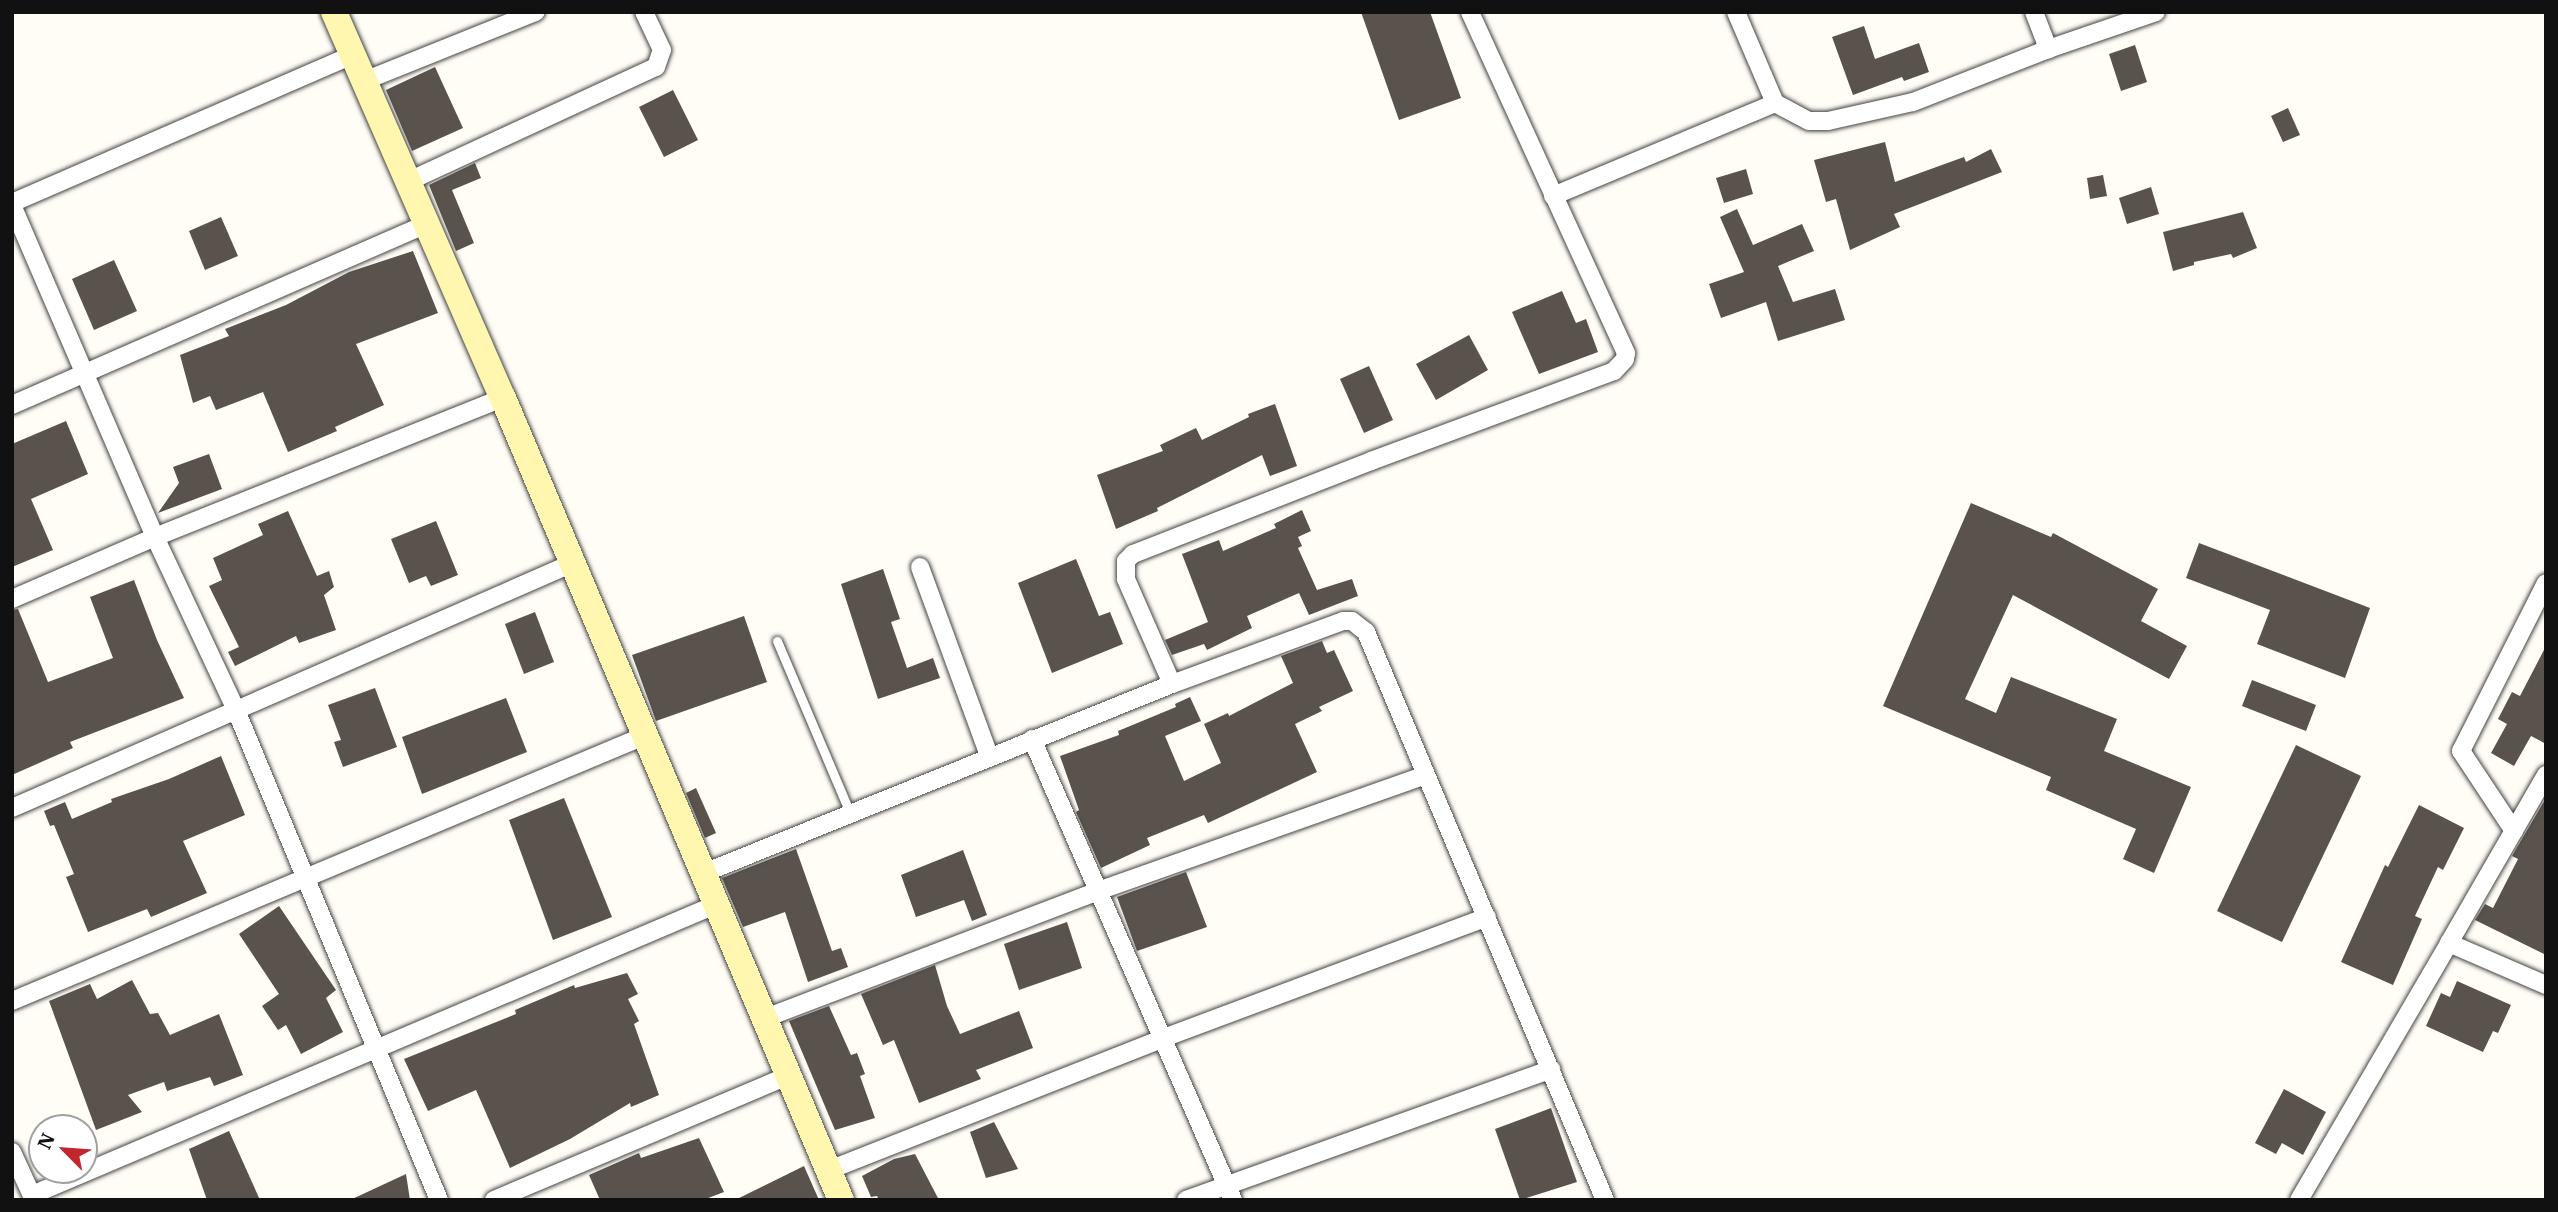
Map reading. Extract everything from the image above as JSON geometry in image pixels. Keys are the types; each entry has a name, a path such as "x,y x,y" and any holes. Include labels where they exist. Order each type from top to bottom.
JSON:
{"street":[{"path":"334,12 503,398 643,736 704,873 715,905 841,1200"},
{"path":"364,81 536,12"},
{"path":"409,181 656,67 662,50 644,12"},
{"path":"1172,684 1126,579 1126,561 1133,554 1622,366 1626,353 1470,12"},
{"path":"1736,12 1775,103 1809,121 1828,121 1913,102 2048,49 2156,12"},
{"path":"2034,12 2048,49"},
{"path":"352,55 12,204 155,537 236,710 439,1200"},
{"path":"1553,196 1775,103"},
{"path":"12,405 428,224"},
{"path":"12,599 155,537 503,398"},
{"path":"12,808 573,564"},
{"path":"920,567 989,756"},
{"path":"2514,831 2461,751 2546,583"},
{"path":"704,873 1172,684 1343,621 1352,621 1366,632 1605,1200"},
{"path":"12,1001 643,736"},
{"path":"1032,739 1230,1193"},
{"path":"763,1019 1098,891 1425,775"},
{"path":"2300,1200 2546,775"},
{"path":"12,1152 33,1198 715,905"},
{"path":"829,1170 1161,1039 1487,917"},
{"path":"2449,943 2546,985"},
{"path":"1186,1200 1230,1193 1551,1069"},
{"path":"494,1200 787,1076"}],"lane":[{"path":"777,641 850,813"}],"building":[{"path":"1361,12 1430,12 1461,98 1399,120"},
{"path":"1864,26 1875,59 1919,43 1929,72 1904,81 1902,77 1853,95 1832,37"},
{"path":"2135,45 2147,82 2121,91 2109,54"},
{"path":"435,67 463,128 412,151 386,90"},
{"path":"673,90 698,140 664,157 639,107"},
{"path":"2288,108 2300,135 2283,142 2271,116"},
{"path":"1885,142 1895,182 1964,157 1966,162 1991,149 2002,172 1894,214 1900,227 1850,250 1836,199 1826,202 1814,160"},
{"path":"475,163 481,178 452,190 474,243 456,251 429,185"},
{"path":"1746,169 1753,194 1724,203 1716,178"},
{"path":"2103,175 2107,196 2090,199 2087,178"},
{"path":"2151,187 2159,214 2127,224 2119,198"},
{"path":"1737,209 1753,245 1802,224 1814,251 1778,266 1793,302 1835,289 1845,320 1778,341 1766,302 1721,318 1709,284 1744,272 1720,217"},
{"path":"2243,212 2257,248 2233,258 2231,254 2194,262 2194,265 2173,271 2163,232"},
{"path":"221,217 238,256 205,270 189,231"},
{"path":"413,251 438,313 356,344 384,405 335,427 337,431 288,452 263,392 216,410 210,396 193,403 180,355 229,336 225,329 286,305 349,272"},
{"path":"114,260 137,311 94,330 72,279"},
{"path":"1562,291 1576,323 1586,319 1598,352 1539,374 1512,312"},
{"path":"1469,335 1488,370 1436,400 1416,364"},
{"path":"1369,366 1393,420 1364,433 1340,379"},
{"path":"1275,404 1297,466 1270,476 1262,455 1157,508 1158,511 1116,529 1097,475 1163,451 1160,445 1196,428 1202,440 1249,417 1248,414"},
{"path":"66,421 88,474 31,499 53,550 12,567 12,444"},
{"path":"209,454 222,489 158,513 179,483 173,467"},
{"path":"1971,503 2051,537 2053,533 2158,589 2141,621 2187,646 2169,679 2013,595 1965,699 1996,713 2011,677 2117,719 2104,751 2191,787 2154,873 2123,859 2136,829 2046,790 2051,777 1883,706"},
{"path":"1302,510 1311,531 1298,537 1302,546 1298,548 1317,590 1352,579 1358,596 1309,615 1299,593 1247,616 1252,628 1207,650 1204,644 1172,655 1165,640 1208,622 1182,554 1219,540 1223,551 1276,528 1274,524"},
{"path":"288,511 317,576 329,571 334,587 324,595 336,630 299,643 296,636 235,666 228,652 239,647 209,586 222,580 213,558 263,535 258,524"},
{"path":"436,521 458,575 431,586 426,576 409,583 391,539"},
{"path":"2199,543 2370,608 2345,678 2257,644 2270,610 2186,578"},
{"path":"1076,559 1099,616 1110,612 1123,644 1052,673 1018,583"},
{"path":"883,569 900,619 891,622 907,668 933,658 940,678 878,699 841,584"},
{"path":"134,580 157,640 184,698 70,742 73,748 12,775 12,610 18,609 48,682 113,658 90,597"},
{"path":"535,612 554,662 524,674 505,624"},
{"path":"744,616 767,682 656,721 632,655"},
{"path":"1322,641 1327,653 1334,650 1353,691 1319,707 1322,711 1295,724 1317,772 1208,823 1204,815 1147,838 1150,845 1101,868 1076,812 1079,810 1060,756 1119,735 1118,731 1176,707 1175,704 1190,697 1201,721 1165,736 1184,781 1221,763 1204,724 1228,713 1229,716 1293,683 1281,656"},
{"path":"2546,646 2546,744 2531,736 2514,766 2491,753 2507,724 2498,719 2512,692 2520,696"},
{"path":"2252,680 2316,705 2306,731 2242,706"},
{"path":"375,688 397,747 343,767 334,742 341,740 328,705"},
{"path":"506,698 527,752 422,794 402,737"},
{"path":"2296,745 2361,776 2282,942 2217,911"},
{"path":"221,756 245,815 183,841 207,893 151,917 147,909 88,932 66,877 74,874 54,825 50,826 44,811 65,802 72,819 112,802 111,799 169,779"},
{"path":"696,788 716,833 705,838 686,793"},
{"path":"564,798 612,917 553,940 509,820"},
{"path":"2546,798 2546,955 2475,920 2485,904 2493,908 2518,859 2512,856"},
{"path":"2419,805 2464,828 2443,870 2438,867 2415,916 2422,919 2393,985 2341,962 2385,865 2388,867"},
{"path":"796,849 832,951 841,948 848,967 808,982 785,912 743,927 722,878"},
{"path":"963,850 987,915 972,921 964,900 916,917 901,875"},
{"path":"1186,872 1207,927 1137,951 1117,897"},
{"path":"279,906 336,990 326,998 343,1032 301,1054 286,1025 278,1030 262,1006 279,994 239,934"},
{"path":"1067,922 1082,968 1019,990 1004,944"},
{"path":"935,965 947,1006 960,1034 1019,1011 1033,1048 976,1070 981,1079 919,1103 894,1040 883,1045 861,994"},
{"path":"627,973 638,994 628,999 639,1021 634,1024 659,1095 631,1107 630,1103 570,1139 510,1168 476,1090 428,1111 404,1059 516,1014 515,1010 574,985 575,988"},
{"path":"132,980 150,1014 158,1013 170,1035 219,1014 243,1075 214,1086 210,1077 167,1091 164,1082 128,1095 142,1112 98,1129 98,1114 90,1114 49,1001 90,984 97,999"},
{"path":"2457,981 2511,1005 2498,1033 2493,1031 2483,1052 2426,1026 2441,993 2450,997"},
{"path":"829,1006 851,1055 857,1053 865,1074 860,1076 875,1118 835,1130 789,1021"},
{"path":"2284,1089 2326,1112 2303,1155 2282,1143 2276,1154 2255,1143"},
{"path":"1551,1108 1577,1182 1520,1200 1495,1129"},
{"path":"994,1122 1018,1169 986,1178 970,1132"},
{"path":"229,1131 260,1200 207,1200 189,1149"},
{"path":"699,1138 724,1192 703,1200 600,1200 589,1175 639,1153 641,1158"},
{"path":"915,1154 939,1200 879,1200 877,1196 871,1197 862,1176 894,1159"},
{"path":"804,1166 819,1200 735,1200"},
{"path":"406,1174 410,1200 350,1200"}]}
